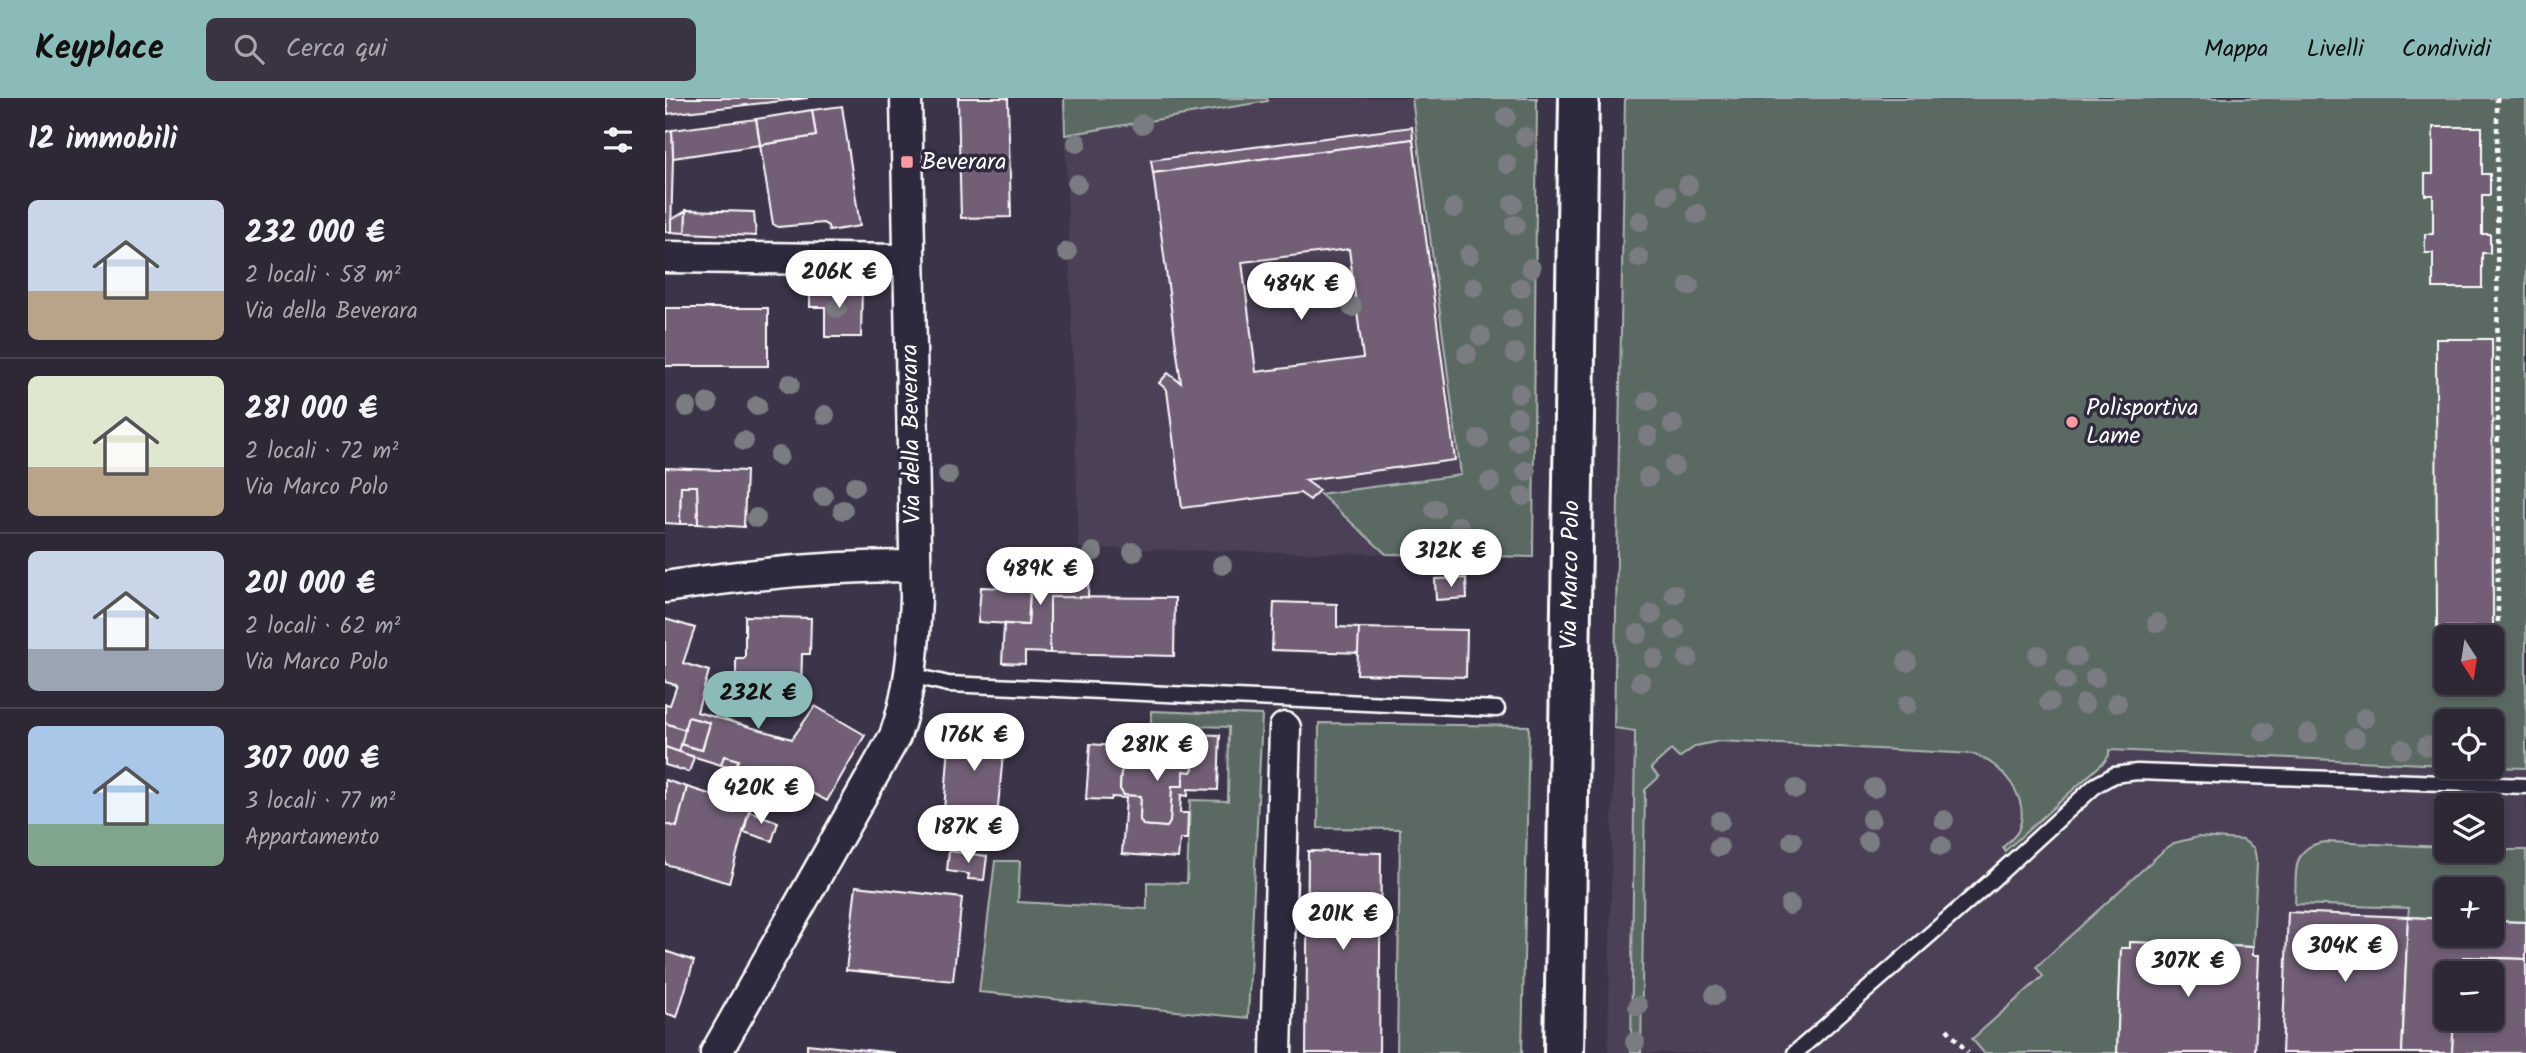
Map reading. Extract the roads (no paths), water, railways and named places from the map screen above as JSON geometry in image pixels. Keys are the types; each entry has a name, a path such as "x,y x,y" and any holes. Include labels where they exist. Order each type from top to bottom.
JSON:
{"main road":[{"name":"Via Marco Polo","path":"1564,1053 1579,98"}],"street":[{"name":"Via della Beverara","path":"716,1053 895,736 905,708 914,638 915,566 905,98"},
{"path":"665,257 908,260"},
{"path":"665,587 736,576 865,566 915,566"},
{"path":"1276,1053 1285,728"}],"lane":[{"path":"911,675 948,684 1497,709"},
{"path":"1795,1053 2096,785 2114,775 2125,772 2526,786"}],"place":[{"name":"Beverara","path":"907,162"},
{"name":"Polisportiva Lame","path":"2072,422"}]}
